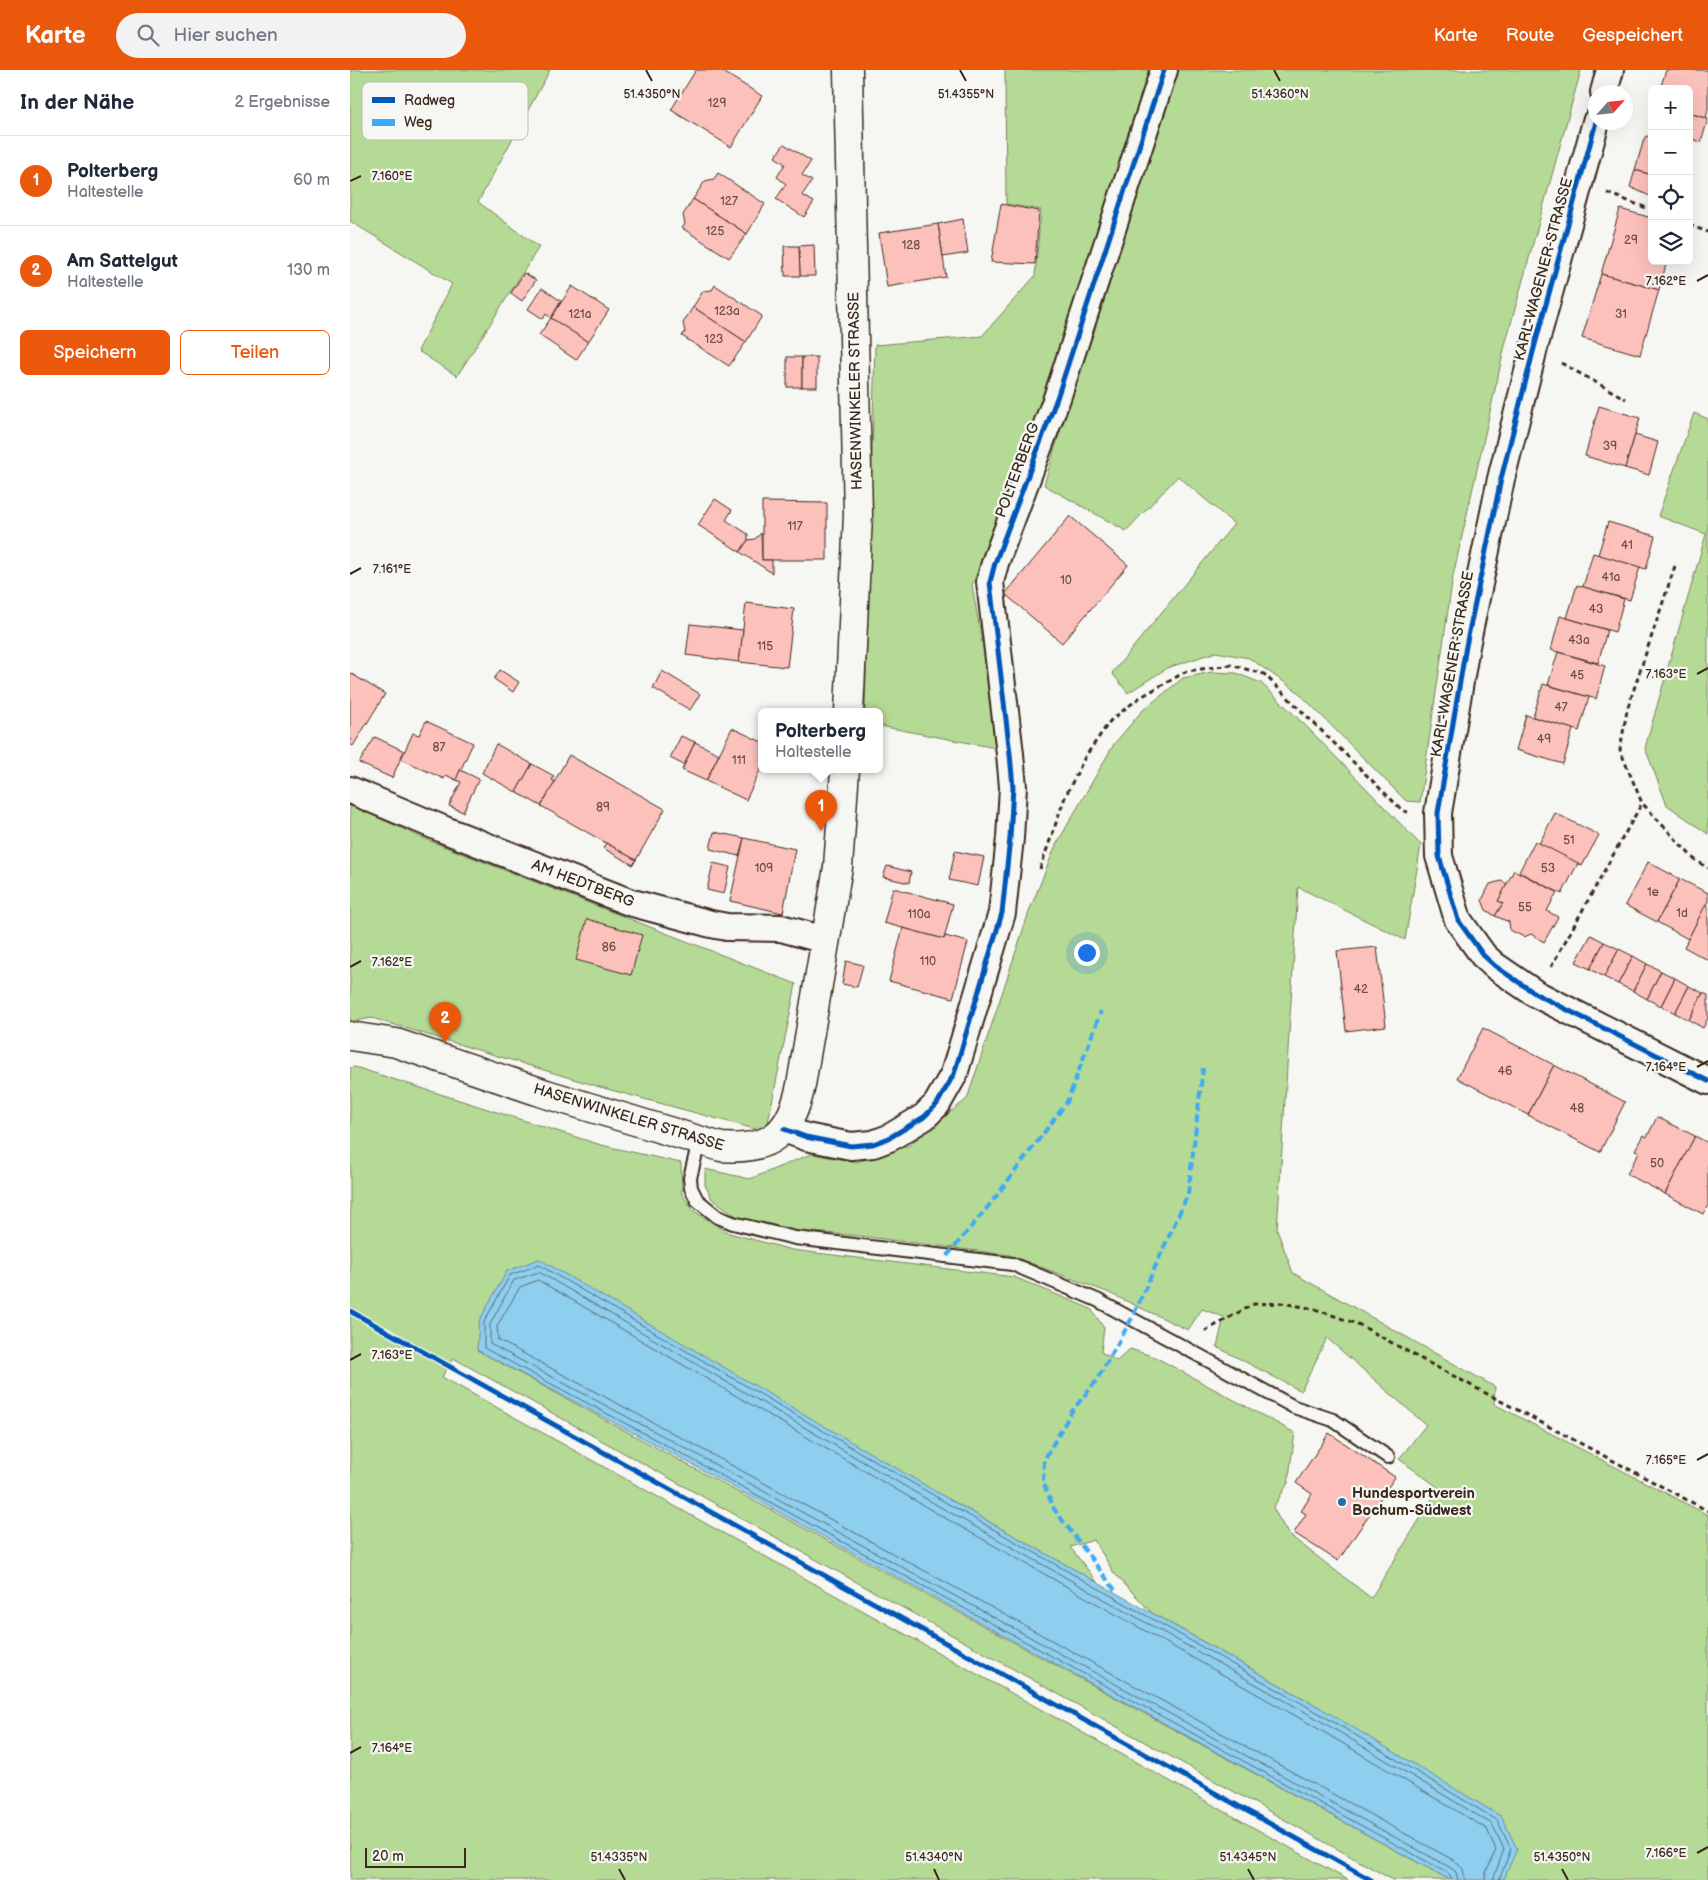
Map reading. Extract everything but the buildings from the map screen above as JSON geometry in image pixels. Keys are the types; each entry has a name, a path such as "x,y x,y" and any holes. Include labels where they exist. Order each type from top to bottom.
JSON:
{"street":[{"name":"HASENWINKELER STRASSE","path":"848,70 858,515 849,708"},
{"name":"POLTERBERG","path":"784,1129 806,1137 851,1146 872,1144 890,1138 924,1117 937,1104 954,1074 1002,912 1010,838 1013,787 990,582 995,563 1057,398 1164,70"},
{"path":"1606,85 1610,70"},
{"name":"KARL-WAGENER-STRASSE","path":"1594,130 1500,479 1470,627 1438,813 1439,856 1458,920 1483,955 1536,994 1708,1081"},
{"path":"784,1129 795,1109 800,1091 838,867 845,773"},
{"name":"AM HEDTBERG","path":"350,790 444,830 629,902 711,924 727,927 781,928 825,940"},
{"name":"HASENWINKELER STRASSE","path":"350,1036 396,1043 546,1094 720,1147 744,1147 777,1136 784,1129"}],"lane":[{"path":"699,1141 690,1178 691,1188 698,1200 718,1217 795,1238 1012,1264 1097,1300 1294,1408 1333,1420 1388,1457"}],"path":[{"path":"1579,181 1648,208"},
{"path":"1693,226 1708,232"},
{"path":"1534,348 1626,399"},
{"path":"1674,566 1626,710 1620,750 1642,803 1694,859 1708,868"},
{"path":"1038,875 1065,797 1085,757 1110,721 1139,698 1187,671 1231,665 1264,674 1403,812 1438,813"},
{"path":"1536,994 1642,803"},
{"path":"1180,1344 1254,1304 1282,1303 1315,1309 1360,1325 1708,1510"}],"green space":[{"path":"350,70 550,70 528,110 528,82 362,82 362,140 512,140 478,202 539,247 457,376 418,351 452,284 350,221"},
{"path":"1005,70 1152,70 1131,126 1063,343 991,542 972,585 1001,749 883,727 883,708 865,708 875,345 982,336 1035,276 1041,210 1006,204"},
{"path":"1176,70 1581,70 1505,345 1453,576 1420,802 1406,801 1297,691 1249,658 1216,652 1167,668 1128,693 1112,673 1234,524 1178,476 1126,531 1044,485 1122,221"},
{"path":"1694,413 1708,419 1708,834 1667,805 1645,748 1706,534 1658,516"},
{"path":"1212,672 1236,673 1261,683 1306,726 1421,845 1405,940 1298,887 1277,1230 1293,1273 1495,1387 1494,1404 1708,1515 1708,1880 1502,1880 1504,1879 1319,1707 1152,1613 1114,1573 1094,1540 1070,1547 1098,1583 947,1498 477,1350 1450,1880 1393,1880 453,1358 442,1377 1348,1880 350,1880 350,1068 355,1067 601,1145 681,1163 682,1194 694,1211 729,1233 792,1250 1014,1277 1091,1309 1104,1328 1101,1352 1117,1361 1130,1349 1155,1357 1295,1433 1288,1483 1273,1508 1288,1534 1371,1598 1439,1488 1399,1459 1426,1425 1327,1338 1301,1391 1217,1347 1224,1317 1202,1309 1188,1330 1107,1292 1009,1255 860,1236 790,1230 738,1217 712,1199 705,1185 705,1169 750,1179 811,1154 857,1162 908,1146 967,1099 1030,909 1056,845 1114,744 1142,711 1183,678"},
{"path":"350,805 425,839 796,984 766,1132 600,1087 372,1018 350,1022"}],"water":[{"path":"539,1259 947,1498 1319,1707 1502,1817 1517,1849 1504,1879 1450,1880 660,1447 477,1350 479,1321 507,1271"}],"marked path":[{"path":"947,1256 991,1203 1067,1102 1101,1011"},
{"path":"1115,1590 1054,1509 1043,1482 1044,1460 1072,1411 1097,1380 1132,1318 1188,1194 1203,1068"}],"cycle path":[{"path":"784,1129 806,1137 851,1146 873,1144 889,1138 924,1117 937,1104 954,1074 1002,913 1010,838 1013,787 990,582 995,563 1057,398 1164,70"},
{"path":"1594,130 1534,348 1501,479 1466,646 1438,813 1439,856 1458,920 1483,955 1495,966 1536,994 1708,1081"},
{"path":"350,1311 1371,1880"}],"place":[{"name":"Polterberg","path":"821,831"},
{"name":"Am Sattelgut","path":"445,1043"},
{"name":"Hundesportverein Bochum-Südwest","path":"1342,1502"}]}
